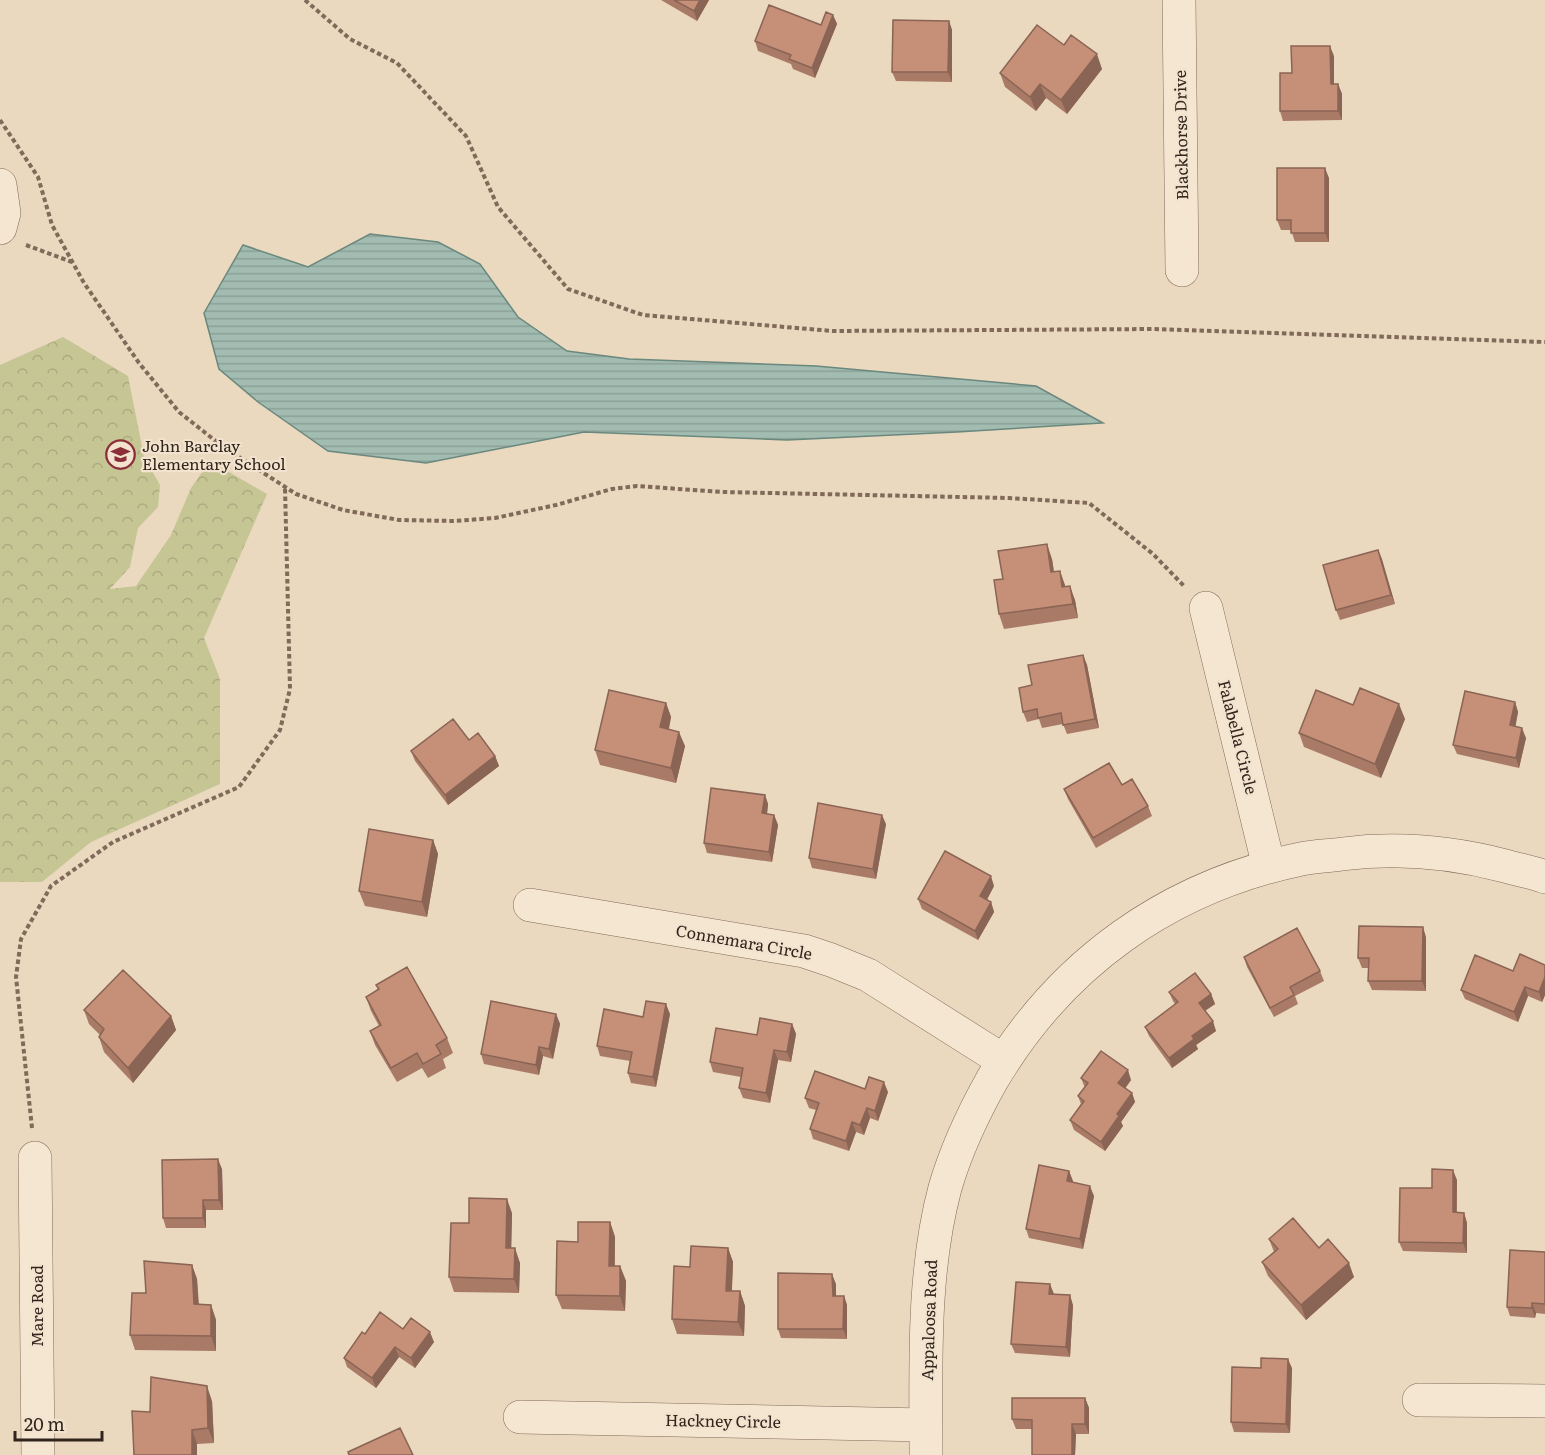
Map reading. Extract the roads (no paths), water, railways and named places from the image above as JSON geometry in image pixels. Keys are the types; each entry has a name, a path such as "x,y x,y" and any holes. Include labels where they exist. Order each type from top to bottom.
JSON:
{"street":[{"name":"Blackhorse Drive","path":"1179,0 1182,270"},
{"path":"0,185 10,235"},
{"name":"Falabella Circle","path":"1206,608 1269,867"},
{"name":"Appaloosa Road","path":"926,1440 928,1287 945,1188 976,1107 1030,1024 1074,975 1124,934 1180,900 1240,875 1315,857 1401,850 1445,853 1478,858 1545,877"},
{"name":"Connemara Circle","path":"530,905 804,951 868,975 1004,1061"},
{"name":"Mare Road","path":"35,1158 38,1455"},
{"path":"1419,1400 1545,1401"},
{"name":"Hackney Circle","path":"520,1417 926,1440"}],"place":[{"name":"John Barclay Elementary School","path":"121,455"}]}
